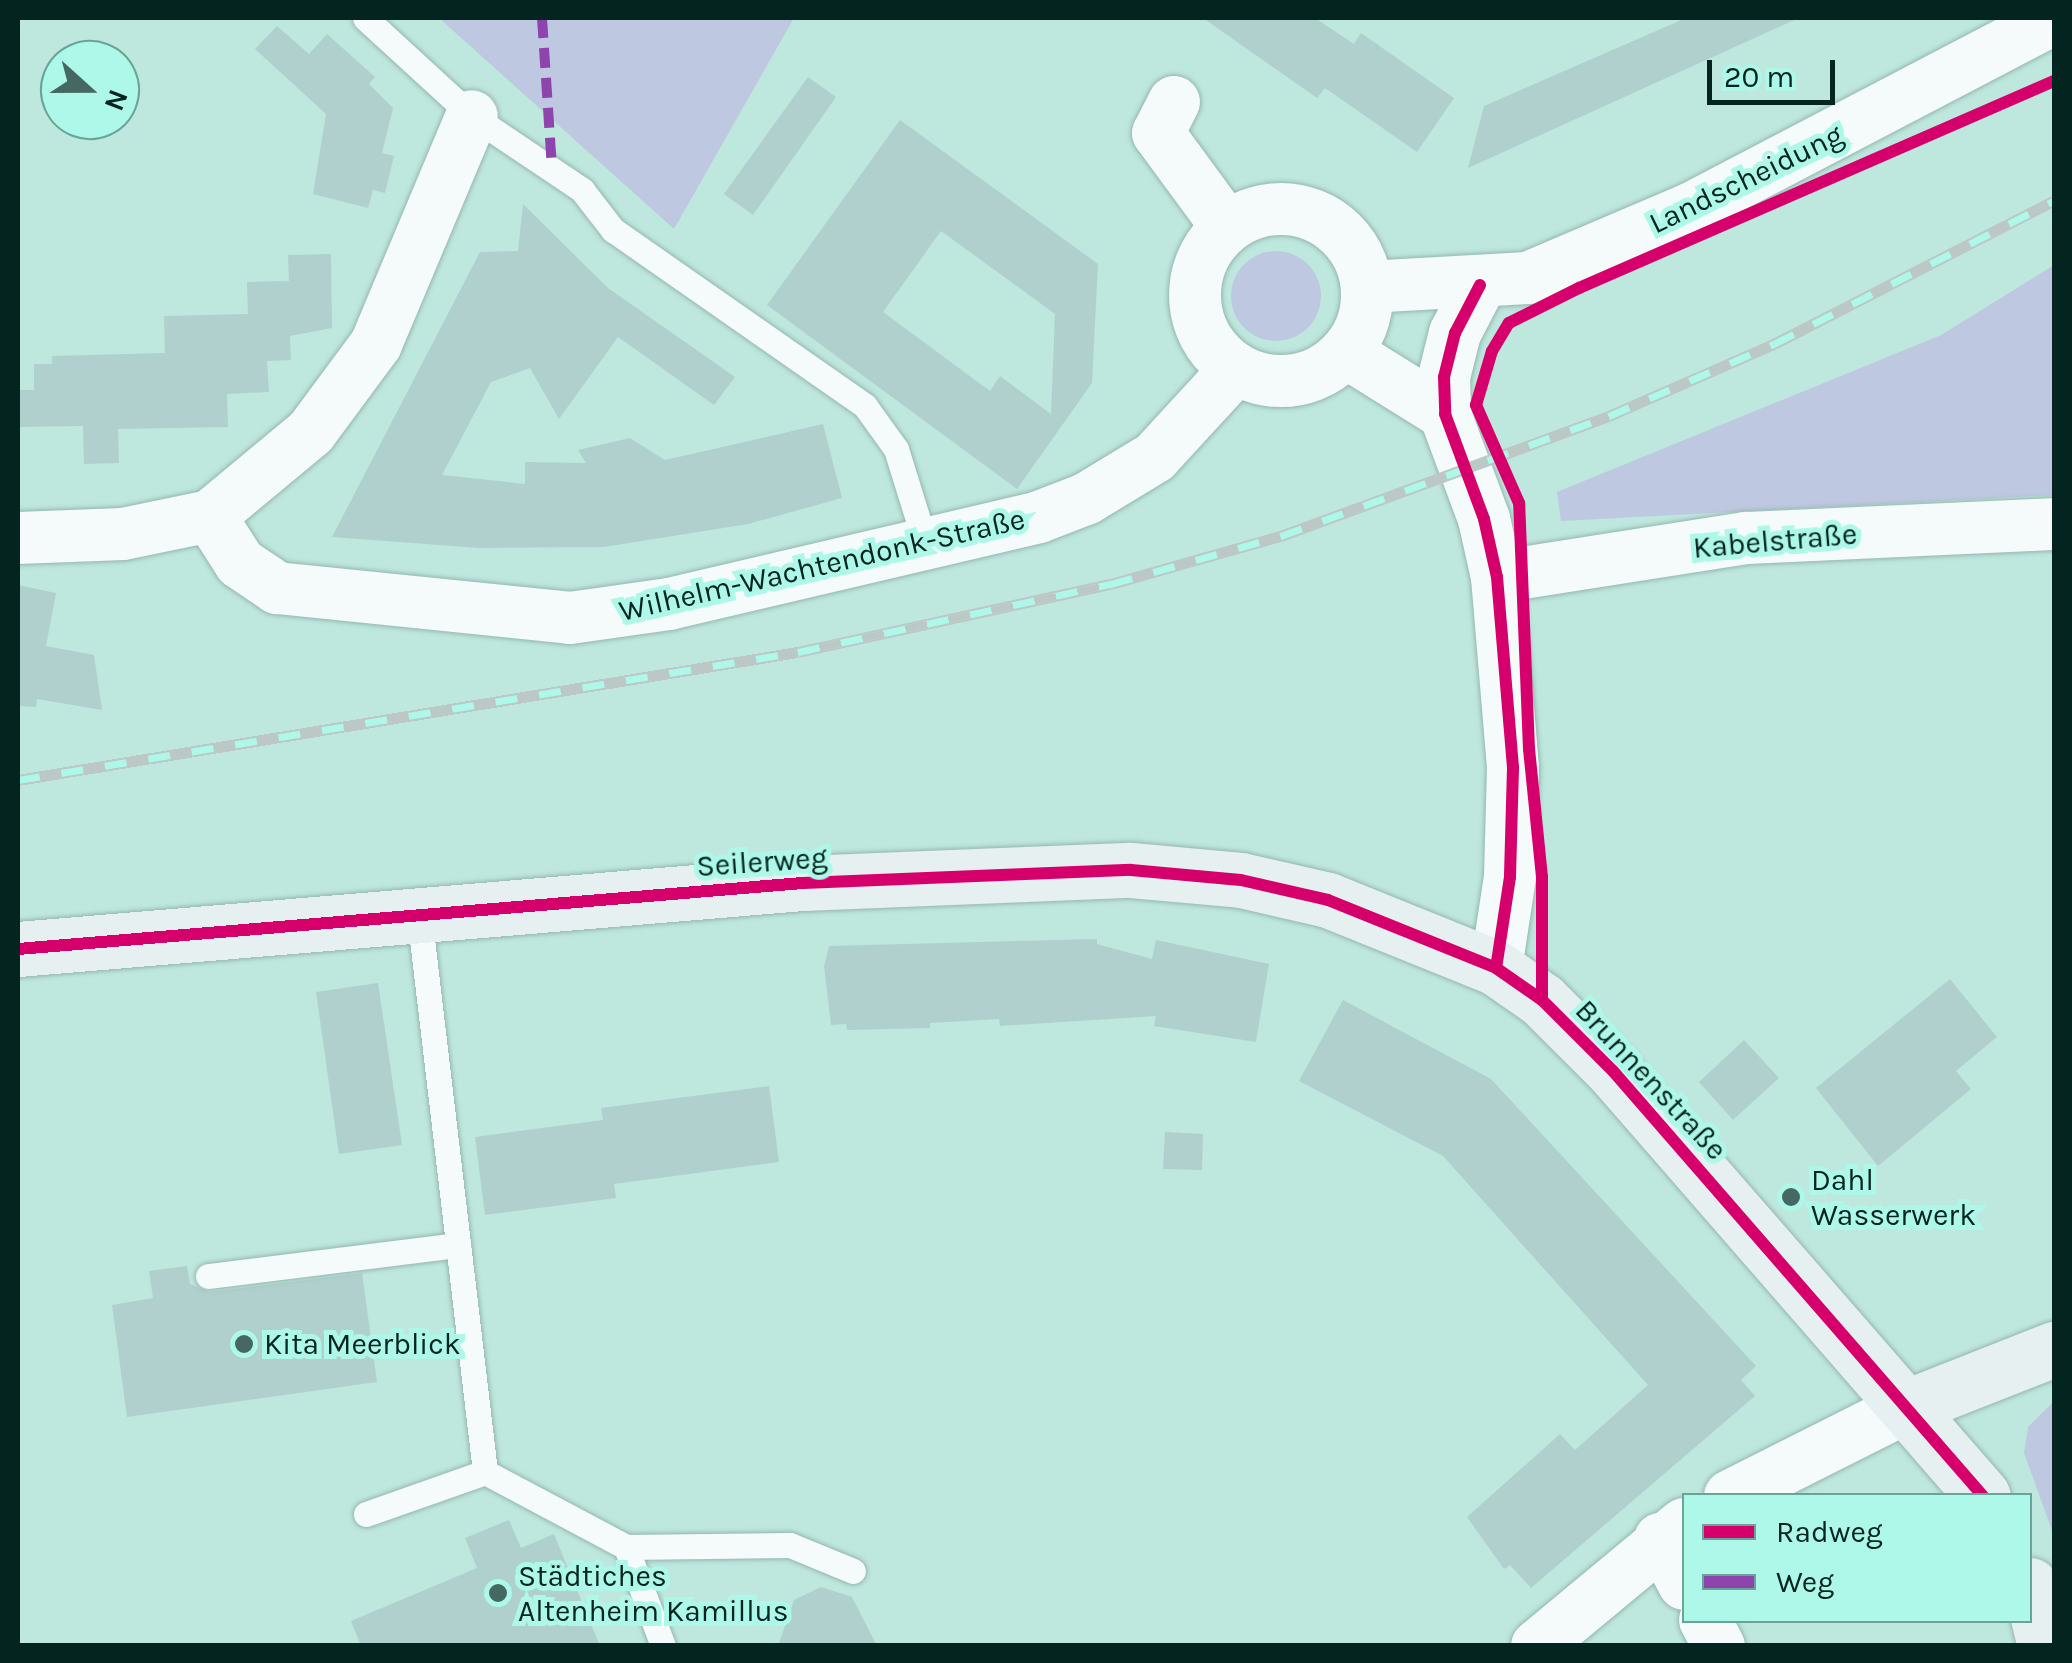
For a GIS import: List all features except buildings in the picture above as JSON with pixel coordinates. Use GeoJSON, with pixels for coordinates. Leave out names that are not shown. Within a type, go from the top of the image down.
{"type":"FeatureCollection","features":[{"type":"Feature","properties":{"kind":"street","name":"Landscheidung"},"geometry":{"type":"LineString","coordinates":[[1366,287],[1480,285],[1528,278],[1692,208],[2054,20]]}},
{"type":"Feature","properties":{"kind":"street"},"geometry":{"type":"LineString","coordinates":[[1174,102],[1158,133],[1226,227]]}},
{"type":"Feature","properties":{"kind":"street"},"geometry":{"type":"LineString","coordinates":[[18,538],[123,534],[210,516],[311,432],[376,344],[472,116]]}},
{"type":"Feature","properties":{"kind":"street"},"geometry":{"type":"LineString","coordinates":[[1287,208],[1316,216],[1354,249],[1366,287],[1366,312],[1347,354],[1306,377],[1264,380],[1236,369],[1209,344],[1197,316],[1196,274],[1226,227],[1254,212],[1287,208]]}},
{"type":"Feature","properties":{"kind":"street"},"geometry":{"type":"LineString","coordinates":[[1480,285],[1455,333],[1444,377],[1445,414],[1484,520],[1497,578],[1513,768],[1510,877],[1496,968]]}},
{"type":"Feature","properties":{"kind":"street"},"geometry":{"type":"LineString","coordinates":[[1347,354],[1445,414]]}},
{"type":"Feature","properties":{"kind":"street","name":"Wilhelm-Wachtendonk-Straße"},"geometry":{"type":"LineString","coordinates":[[210,516],[240,564],[277,588],[570,618],[668,604],[1038,517],[1086,498],[1155,457],[1236,369]]}},
{"type":"Feature","properties":{"kind":"street","name":"Kabelstraße"},"geometry":{"type":"LineString","coordinates":[[1497,578],[1746,538],[2054,524]]}},
{"type":"Feature","properties":{"kind":"street","name":"Seilerweg"},"geometry":{"type":"LineString","coordinates":[[18,949],[803,883],[1131,870],[1241,880],[1328,900],[1496,968]]}},
{"type":"Feature","properties":{"kind":"street","name":"Brunnenstraße"},"geometry":{"type":"LineString","coordinates":[[1496,968],[1542,1000],[1613,1071],[1909,1406],[1981,1493]]}},
{"type":"Feature","properties":{"kind":"street"},"geometry":{"type":"LineString","coordinates":[[1736,1493],[1909,1406],[2054,1349]]}},
{"type":"Feature","properties":{"kind":"street"},"geometry":{"type":"LineString","coordinates":[[1537,1646],[1676,1549]]}},
{"type":"Feature","properties":{"kind":"street"},"geometry":{"type":"LineString","coordinates":[[2032,1593],[2045,1646]]}},
{"type":"Feature","properties":{"kind":"street"},"geometry":{"type":"LineString","coordinates":[[1706,1623],[1718,1646]]}},
{"type":"Feature","properties":{"kind":"lane"},"geometry":{"type":"LineString","coordinates":[[365,18],[472,116],[582,190],[613,230],[866,406],[896,448],[925,542]]}},
{"type":"Feature","properties":{"kind":"lane"},"geometry":{"type":"LineString","coordinates":[[419,914],[485,1472]]}},
{"type":"Feature","properties":{"kind":"lane"},"geometry":{"type":"LineString","coordinates":[[208,1276],[458,1245]]}},
{"type":"Feature","properties":{"kind":"lane"},"geometry":{"type":"LineString","coordinates":[[366,1514],[485,1472],[626,1547],[790,1545],[853,1571]]}},
{"type":"Feature","properties":{"kind":"lane"},"geometry":{"type":"LineString","coordinates":[[626,1547],[663,1646]]}},
{"type":"Feature","properties":{"kind":"shaded area"},"geometry":{"type":"Polygon","coordinates":[[[439,18],[794,18],[674,229],[439,18]]]}},
{"type":"Feature","properties":{"kind":"shaded area"},"geometry":{"type":"Polygon","coordinates":[[[1276,251],[1293,254],[1308,264],[1318,279],[1318,313],[1308,328],[1293,338],[1276,341],[1259,338],[1244,328],[1234,313],[1231,296],[1234,279],[1244,264],[1259,254],[1276,251]]]}},
{"type":"Feature","properties":{"kind":"shaded area"},"geometry":{"type":"Polygon","coordinates":[[[2054,265],[2054,495],[1561,521],[1557,492],[1941,335],[2054,265]]]}},
{"type":"Feature","properties":{"kind":"shaded area"},"geometry":{"type":"Polygon","coordinates":[[[2054,1401],[2054,1536],[2024,1453],[2028,1427],[2054,1401]]]}},
{"type":"Feature","properties":{"kind":"railway"},"geometry":{"type":"LineString","coordinates":[[18,780],[798,652],[1111,584],[1281,536],[1609,416],[1774,344],[2054,201]]}},
{"type":"Feature","properties":{"kind":"marked path"},"geometry":{"type":"LineString","coordinates":[[542,18],[552,167]]}},
{"type":"Feature","properties":{"kind":"cycle path"},"geometry":{"type":"LineString","coordinates":[[1542,1000],[1542,877],[1529,749],[1519,503],[1476,405],[1492,351],[1509,323],[1579,288],[2054,81]]}},
{"type":"Feature","properties":{"kind":"cycle path"},"geometry":{"type":"LineString","coordinates":[[1480,285],[1455,333],[1444,377],[1445,414],[1484,519],[1497,577],[1513,768],[1510,877],[1496,968]]}},
{"type":"Feature","properties":{"kind":"cycle path"},"geometry":{"type":"LineString","coordinates":[[18,949],[803,883],[1131,870],[1241,880],[1328,900],[1496,968],[1542,1000],[1613,1071],[1980,1493]]}},
{"type":"Feature","properties":{"kind":"place","name":"Dahl Wasserwerk"},"geometry":{"type":"Point","coordinates":[1791,1197]}},
{"type":"Feature","properties":{"kind":"place","name":"Kita Meerblick"},"geometry":{"type":"Point","coordinates":[244,1344]}},
{"type":"Feature","properties":{"kind":"place","name":"Städtiches Altenheim Kamillus"},"geometry":{"type":"Point","coordinates":[498,1593]}}]}
